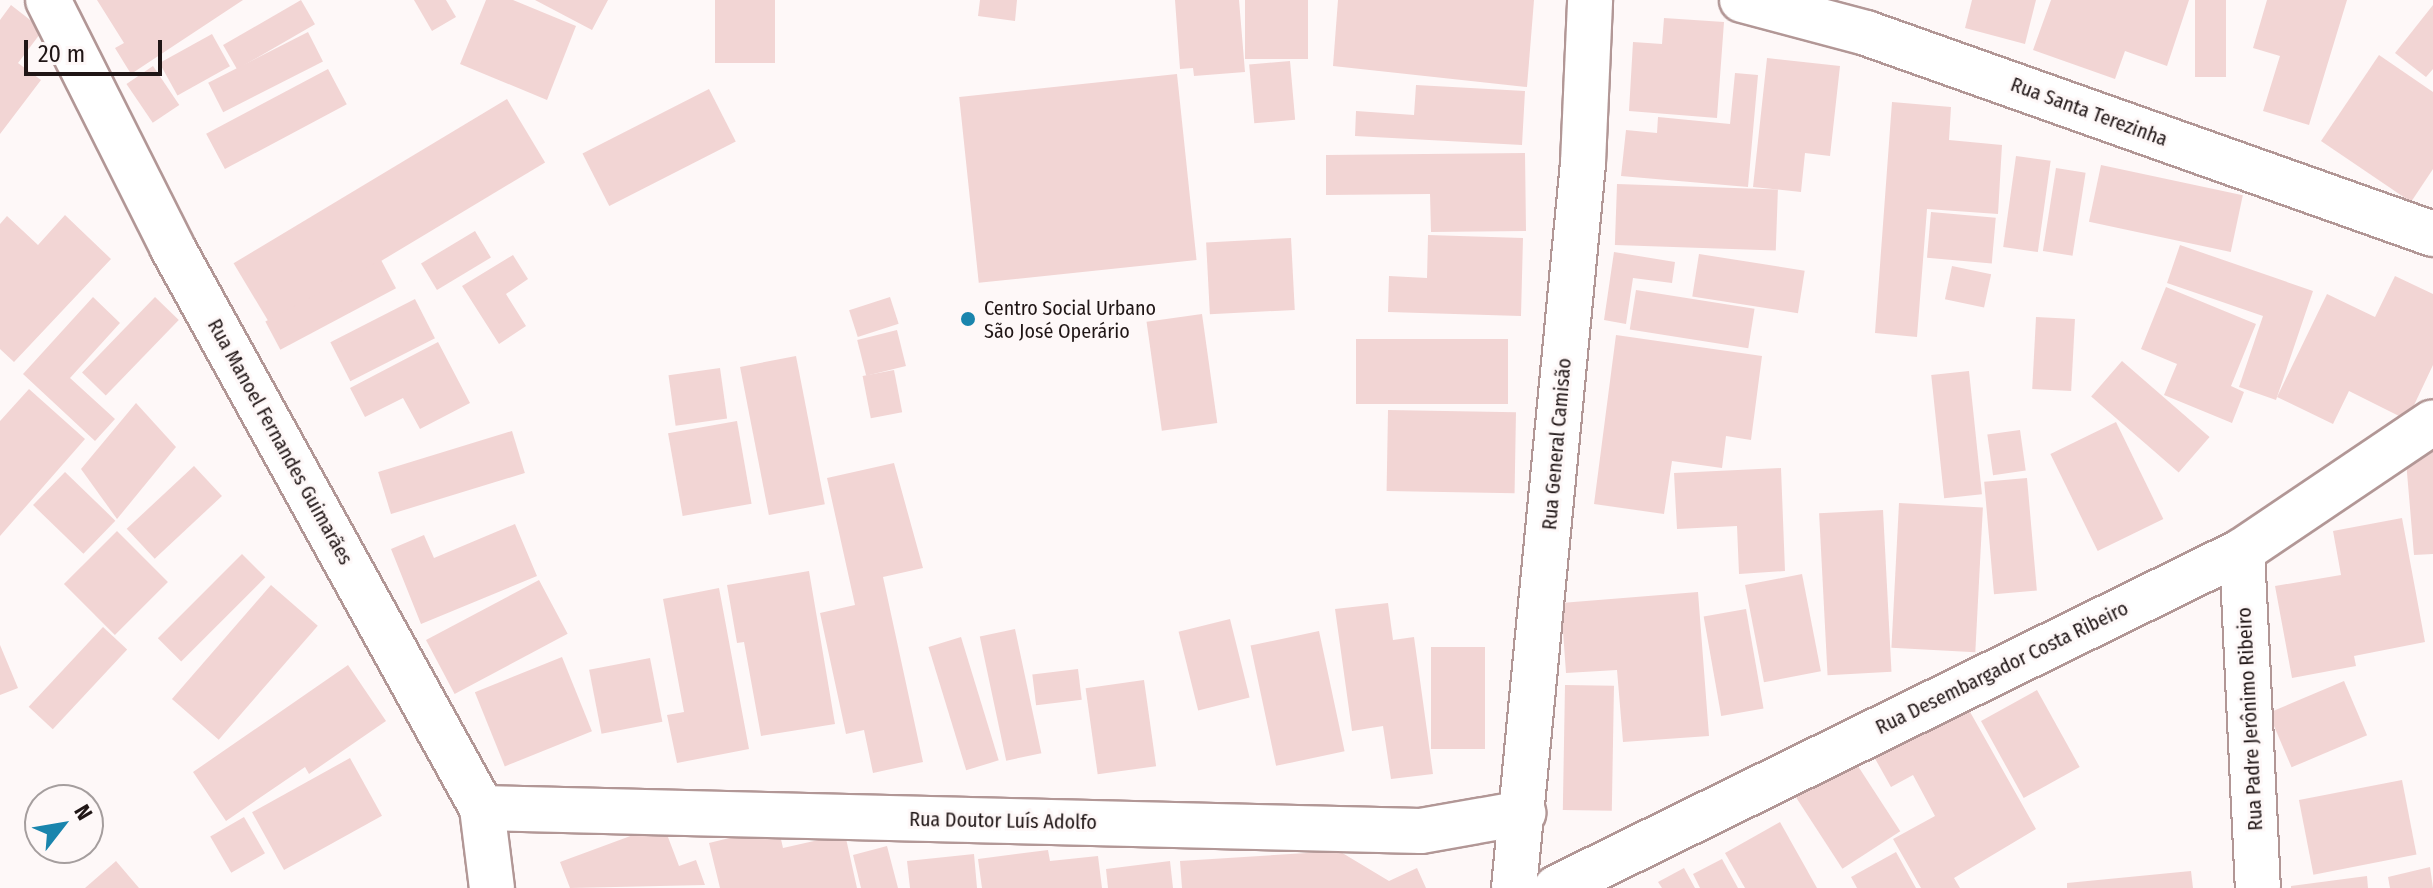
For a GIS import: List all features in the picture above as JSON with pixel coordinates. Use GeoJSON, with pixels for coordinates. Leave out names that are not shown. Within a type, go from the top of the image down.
{"type":"FeatureCollection","features":[{"type":"Feature","properties":{"kind":"street","name":"Rua Manoel Fernandes Guimarães"},"geometry":{"type":"LineString","coordinates":[[48,0],[172,247],[482,808],[492,888]]}},
{"type":"Feature","properties":{"kind":"street","name":"Rua General Camisão"},"geometry":{"type":"LineString","coordinates":[[1514,888],[1583,163],[1590,0]]}},
{"type":"Feature","properties":{"kind":"street","name":"Rua Santa Terezinha"},"geometry":{"type":"LineString","coordinates":[[1742,0],[1866,33],[2433,234]]}},
{"type":"Feature","properties":{"kind":"street","name":"Rua Desembargador Costa Ribeiro"},"geometry":{"type":"LineString","coordinates":[[1556,888],[2242,551],[2433,422]]}},
{"type":"Feature","properties":{"kind":"street","name":"Rua Padre Jerônimo Ribeiro"},"geometry":{"type":"LineString","coordinates":[[2242,551],[2258,888]]}},
{"type":"Feature","properties":{"kind":"street","name":"Rua Doutor Luís Adolfo"},"geometry":{"type":"LineString","coordinates":[[482,808],[1421,831],[1523,813]]}},
{"type":"Feature","properties":{"kind":"building"},"geometry":{"type":"Polygon","coordinates":[[[97,0],[243,0],[131,74],[115,48],[124,43],[97,0]]]}},
{"type":"Feature","properties":{"kind":"building"},"geometry":{"type":"Polygon","coordinates":[[[301,0],[315,24],[237,69],[223,45],[301,0]]]}},
{"type":"Feature","properties":{"kind":"building"},"geometry":{"type":"Polygon","coordinates":[[[414,0],[446,0],[456,17],[432,31],[414,0]]]}},
{"type":"Feature","properties":{"kind":"building"},"geometry":{"type":"Polygon","coordinates":[[[486,0],[513,0],[576,26],[547,100],[460,64],[486,0]]]}},
{"type":"Feature","properties":{"kind":"building"},"geometry":{"type":"Polygon","coordinates":[[[535,0],[608,0],[592,30],[535,0]]]}},
{"type":"Feature","properties":{"kind":"building"},"geometry":{"type":"Polygon","coordinates":[[[715,0],[775,0],[775,63],[715,63],[715,0]]]}},
{"type":"Feature","properties":{"kind":"building"},"geometry":{"type":"Polygon","coordinates":[[[980,0],[1017,0],[1015,21],[978,16],[980,0]]]}},
{"type":"Feature","properties":{"kind":"building"},"geometry":{"type":"Polygon","coordinates":[[[1175,0],[1239,0],[1245,72],[1194,76],[1193,68],[1180,69],[1175,0]]]}},
{"type":"Feature","properties":{"kind":"building"},"geometry":{"type":"Polygon","coordinates":[[[1245,0],[1308,0],[1308,59],[1245,59],[1245,0]]]}},
{"type":"Feature","properties":{"kind":"building"},"geometry":{"type":"Polygon","coordinates":[[[1338,0],[1534,0],[1527,87],[1333,66],[1338,0]]]}},
{"type":"Feature","properties":{"kind":"building"},"geometry":{"type":"Polygon","coordinates":[[[1972,0],[2036,0],[2025,44],[1965,28],[1972,0]]]}},
{"type":"Feature","properties":{"kind":"building"},"geometry":{"type":"Polygon","coordinates":[[[2051,0],[2189,0],[2167,66],[2125,51],[2115,79],[2033,50],[2051,0]]]}},
{"type":"Feature","properties":{"kind":"building"},"geometry":{"type":"Polygon","coordinates":[[[2195,0],[2226,0],[2226,77],[2195,77],[2195,0]]]}},
{"type":"Feature","properties":{"kind":"building"},"geometry":{"type":"Polygon","coordinates":[[[2267,0],[2347,0],[2309,125],[2263,111],[2280,56],[2253,48],[2267,0]]]}},
{"type":"Feature","properties":{"kind":"building"},"geometry":{"type":"Polygon","coordinates":[[[11,5],[43,30],[18,63],[41,80],[0,134],[0,20],[11,5]]]}},
{"type":"Feature","properties":{"kind":"building"},"geometry":{"type":"Polygon","coordinates":[[[2433,5],[2433,69],[2426,77],[2395,53],[2433,5]]]}},
{"type":"Feature","properties":{"kind":"building"},"geometry":{"type":"Polygon","coordinates":[[[1664,18],[1724,22],[1717,118],[1629,111],[1633,42],[1662,44],[1664,18]]]}},
{"type":"Feature","properties":{"kind":"building"},"geometry":{"type":"Polygon","coordinates":[[[308,32],[323,61],[223,112],[208,83],[308,32]]]}},
{"type":"Feature","properties":{"kind":"building"},"geometry":{"type":"Polygon","coordinates":[[[212,34],[230,66],[177,95],[160,63],[212,34]]]}},
{"type":"Feature","properties":{"kind":"building"},"geometry":{"type":"Polygon","coordinates":[[[2379,55],[2433,92],[2433,169],[2411,202],[2321,141],[2379,55]]]}},
{"type":"Feature","properties":{"kind":"building"},"geometry":{"type":"Polygon","coordinates":[[[1767,58],[1840,66],[1830,156],[1805,153],[1801,192],[1753,187],[1767,58]]]}},
{"type":"Feature","properties":{"kind":"building"},"geometry":{"type":"Polygon","coordinates":[[[1290,61],[1295,120],[1254,123],[1249,65],[1290,61]]]}},
{"type":"Feature","properties":{"kind":"building"},"geometry":{"type":"Polygon","coordinates":[[[153,66],[179,105],[153,123],[126,84],[153,66]]]}},
{"type":"Feature","properties":{"kind":"building"},"geometry":{"type":"Polygon","coordinates":[[[328,69],[347,104],[225,169],[206,134],[328,69]]]}},
{"type":"Feature","properties":{"kind":"building"},"geometry":{"type":"Polygon","coordinates":[[[1735,73],[1758,75],[1748,187],[1621,176],[1626,130],[1657,133],[1658,117],[1730,124],[1735,73]]]}},
{"type":"Feature","properties":{"kind":"building"},"geometry":{"type":"Polygon","coordinates":[[[1177,74],[1197,260],[979,283],[959,97],[1177,74]]]}},
{"type":"Feature","properties":{"kind":"building"},"geometry":{"type":"Polygon","coordinates":[[[1416,85],[1525,91],[1522,145],[1355,136],[1356,111],[1414,115],[1416,85]]]}},
{"type":"Feature","properties":{"kind":"building"},"geometry":{"type":"Polygon","coordinates":[[[709,89],[736,142],[609,206],[582,153],[709,89]]]}},
{"type":"Feature","properties":{"kind":"building"},"geometry":{"type":"Polygon","coordinates":[[[507,99],[545,162],[272,327],[234,263],[507,99]]]}},
{"type":"Feature","properties":{"kind":"building"},"geometry":{"type":"Polygon","coordinates":[[[1892,102],[1951,107],[1949,140],[2002,145],[1998,214],[1927,209],[1917,337],[1875,333],[1892,102]]]}},
{"type":"Feature","properties":{"kind":"building"},"geometry":{"type":"Polygon","coordinates":[[[1525,153],[1526,231],[1431,232],[1430,194],[1326,195],[1326,155],[1525,153]]]}},
{"type":"Feature","properties":{"kind":"building"},"geometry":{"type":"Polygon","coordinates":[[[2016,156],[2051,161],[2038,252],[2003,247],[2016,156]]]}},
{"type":"Feature","properties":{"kind":"building"},"geometry":{"type":"Polygon","coordinates":[[[2101,165],[2243,195],[2231,252],[2089,222],[2101,165]]]}},
{"type":"Feature","properties":{"kind":"building"},"geometry":{"type":"Polygon","coordinates":[[[2056,168],[2086,173],[2072,256],[2043,251],[2056,168]]]}},
{"type":"Feature","properties":{"kind":"building"},"geometry":{"type":"Polygon","coordinates":[[[1617,184],[1778,190],[1776,251],[1615,245],[1617,184]]]}},
{"type":"Feature","properties":{"kind":"building"},"geometry":{"type":"Polygon","coordinates":[[[1931,212],[1996,218],[1992,263],[1927,258],[1931,212]]]}},
{"type":"Feature","properties":{"kind":"building"},"geometry":{"type":"Polygon","coordinates":[[[65,215],[111,259],[14,362],[0,349],[0,224],[7,216],[38,245],[65,215]]]}},
{"type":"Feature","properties":{"kind":"building"},"geometry":{"type":"Polygon","coordinates":[[[475,231],[491,258],[437,290],[421,263],[475,231]]]}},
{"type":"Feature","properties":{"kind":"building"},"geometry":{"type":"Polygon","coordinates":[[[1428,235],[1523,238],[1521,316],[1388,312],[1389,276],[1427,278],[1428,235]]]}},
{"type":"Feature","properties":{"kind":"building"},"geometry":{"type":"Polygon","coordinates":[[[1291,238],[1295,310],[1210,314],[1206,242],[1291,238]]]}},
{"type":"Feature","properties":{"kind":"building"},"geometry":{"type":"Polygon","coordinates":[[[2180,245],[2313,291],[2276,400],[2239,387],[2263,316],[2167,283],[2180,245]]]}},
{"type":"Feature","properties":{"kind":"building"},"geometry":{"type":"Polygon","coordinates":[[[1614,252],[1675,262],[1672,283],[1633,278],[1626,324],[1604,320],[1614,252]]]}},
{"type":"Feature","properties":{"kind":"building"},"geometry":{"type":"Polygon","coordinates":[[[1699,254],[1805,271],[1798,313],[1692,296],[1699,254]]]}},
{"type":"Feature","properties":{"kind":"building"},"geometry":{"type":"Polygon","coordinates":[[[513,255],[528,279],[506,294],[526,326],[499,344],[462,286],[513,255]]]}},
{"type":"Feature","properties":{"kind":"building"},"geometry":{"type":"Polygon","coordinates":[[[381,260],[396,288],[280,350],[265,322],[381,260]]]}},
{"type":"Feature","properties":{"kind":"building"},"geometry":{"type":"Polygon","coordinates":[[[1952,266],[1991,274],[1984,308],[1945,299],[1952,266]]]}},
{"type":"Feature","properties":{"kind":"building"},"geometry":{"type":"Polygon","coordinates":[[[2395,276],[2433,294],[2433,365],[2407,420],[2349,391],[2333,424],[2277,397],[2327,294],[2375,317],[2395,276]]]}},
{"type":"Feature","properties":{"kind":"building"},"geometry":{"type":"Polygon","coordinates":[[[2166,287],[2256,324],[2231,386],[2244,392],[2232,423],[2164,395],[2177,364],[2141,349],[2166,287]]]}},
{"type":"Feature","properties":{"kind":"building"},"geometry":{"type":"Polygon","coordinates":[[[1636,290],[1755,309],[1748,348],[1630,330],[1636,290]]]}},
{"type":"Feature","properties":{"kind":"building"},"geometry":{"type":"Polygon","coordinates":[[[93,297],[120,323],[70,378],[115,419],[95,441],[23,374],[93,297]]]}},
{"type":"Feature","properties":{"kind":"building"},"geometry":{"type":"Polygon","coordinates":[[[155,297],[179,320],[106,395],[82,373],[155,297]]]}},
{"type":"Feature","properties":{"kind":"building"},"geometry":{"type":"Polygon","coordinates":[[[890,297],[899,324],[858,337],[849,310],[890,297]]]}},
{"type":"Feature","properties":{"kind":"building"},"geometry":{"type":"Polygon","coordinates":[[[415,299],[435,338],[350,381],[330,342],[415,299]]]}},
{"type":"Feature","properties":{"kind":"building"},"geometry":{"type":"Polygon","coordinates":[[[1202,314],[1217,423],[1162,431],[1147,322],[1202,314]]]}},
{"type":"Feature","properties":{"kind":"building"},"geometry":{"type":"Polygon","coordinates":[[[2036,317],[2075,319],[2071,391],[2032,389],[2036,317]]]}},
{"type":"Feature","properties":{"kind":"building"},"geometry":{"type":"Polygon","coordinates":[[[897,330],[906,366],[866,376],[857,340],[897,330]]]}},
{"type":"Feature","properties":{"kind":"building"},"geometry":{"type":"Polygon","coordinates":[[[1616,335],[1762,356],[1751,440],[1726,436],[1722,468],[1672,461],[1664,514],[1594,504],[1616,335]]]}},
{"type":"Feature","properties":{"kind":"building"},"geometry":{"type":"Polygon","coordinates":[[[1356,339],[1508,339],[1508,404],[1356,404],[1356,339]]]}},
{"type":"Feature","properties":{"kind":"building"},"geometry":{"type":"Polygon","coordinates":[[[438,342],[470,403],[420,429],[403,398],[365,417],[350,388],[438,342]]]}},
{"type":"Feature","properties":{"kind":"building"},"geometry":{"type":"Polygon","coordinates":[[[796,356],[825,504],[769,515],[740,367],[796,356]]]}},
{"type":"Feature","properties":{"kind":"building"},"geometry":{"type":"Polygon","coordinates":[[[2122,361],[2210,437],[2179,473],[2091,396],[2122,361]]]}},
{"type":"Feature","properties":{"kind":"building"},"geometry":{"type":"Polygon","coordinates":[[[720,368],[727,419],[676,426],[669,375],[720,368]]]}},
{"type":"Feature","properties":{"kind":"building"},"geometry":{"type":"Polygon","coordinates":[[[894,370],[902,412],[871,418],[863,376],[894,370]]]}},
{"type":"Feature","properties":{"kind":"building"},"geometry":{"type":"Polygon","coordinates":[[[1969,371],[1982,494],[1944,498],[1931,375],[1969,371]]]}},
{"type":"Feature","properties":{"kind":"building"},"geometry":{"type":"Polygon","coordinates":[[[29,389],[85,439],[0,536],[0,421],[29,389]]]}},
{"type":"Feature","properties":{"kind":"building"},"geometry":{"type":"Polygon","coordinates":[[[136,403],[176,447],[117,519],[81,469],[136,403]]]}},
{"type":"Feature","properties":{"kind":"building"},"geometry":{"type":"Polygon","coordinates":[[[1388,410],[1516,412],[1515,493],[1387,491],[1388,410]]]}},
{"type":"Feature","properties":{"kind":"building"},"geometry":{"type":"Polygon","coordinates":[[[737,421],[752,504],[683,516],[668,433],[737,421]]]}},
{"type":"Feature","properties":{"kind":"building"},"geometry":{"type":"Polygon","coordinates":[[[2116,422],[2163,519],[2098,551],[2050,454],[2116,422]]]}},
{"type":"Feature","properties":{"kind":"building"},"geometry":{"type":"Polygon","coordinates":[[[2020,430],[2026,471],[1993,475],[1987,435],[2020,430]]]}},
{"type":"Feature","properties":{"kind":"building"},"geometry":{"type":"Polygon","coordinates":[[[512,431],[525,473],[391,514],[378,472],[512,431]]]}},
{"type":"Feature","properties":{"kind":"building"},"geometry":{"type":"Polygon","coordinates":[[[2433,447],[2433,554],[2414,555],[2405,449],[2433,447]]]}},
{"type":"Feature","properties":{"kind":"building"},"geometry":{"type":"Polygon","coordinates":[[[894,463],[923,568],[883,577],[923,762],[873,773],[864,730],[846,734],[820,613],[855,605],[827,478],[894,463]]]}},
{"type":"Feature","properties":{"kind":"building"},"geometry":{"type":"Polygon","coordinates":[[[194,466],[222,496],[155,559],[127,529],[194,466]]]}},
{"type":"Feature","properties":{"kind":"building"},"geometry":{"type":"Polygon","coordinates":[[[1781,468],[1785,571],[1739,574],[1737,526],[1677,529],[1674,473],[1781,468]]]}},
{"type":"Feature","properties":{"kind":"building"},"geometry":{"type":"Polygon","coordinates":[[[65,472],[115,521],[83,554],[33,505],[65,472]]]}},
{"type":"Feature","properties":{"kind":"building"},"geometry":{"type":"Polygon","coordinates":[[[2027,478],[2037,591],[1994,594],[1984,482],[2027,478]]]}},
{"type":"Feature","properties":{"kind":"building"},"geometry":{"type":"Polygon","coordinates":[[[1899,503],[1983,507],[1975,652],[1891,648],[1899,503]]]}},
{"type":"Feature","properties":{"kind":"building"},"geometry":{"type":"Polygon","coordinates":[[[1883,510],[1891,672],[1828,675],[1819,513],[1883,510]]]}},
{"type":"Feature","properties":{"kind":"building"},"geometry":{"type":"Polygon","coordinates":[[[2402,518],[2425,642],[2354,656],[2356,666],[2292,678],[2275,586],[2341,575],[2333,531],[2402,518]]]}},
{"type":"Feature","properties":{"kind":"building"},"geometry":{"type":"Polygon","coordinates":[[[515,524],[537,576],[421,624],[391,549],[424,535],[434,558],[515,524]]]}},
{"type":"Feature","properties":{"kind":"building"},"geometry":{"type":"Polygon","coordinates":[[[117,531],[168,582],[115,635],[64,584],[117,531]]]}},
{"type":"Feature","properties":{"kind":"building"},"geometry":{"type":"Polygon","coordinates":[[[242,554],[265,577],[181,661],[158,638],[242,554]]]}},
{"type":"Feature","properties":{"kind":"building"},"geometry":{"type":"Polygon","coordinates":[[[809,571],[835,724],[761,736],[744,642],[737,643],[727,585],[809,571]]]}},
{"type":"Feature","properties":{"kind":"building"},"geometry":{"type":"Polygon","coordinates":[[[1802,574],[1821,671],[1764,682],[1745,585],[1802,574]]]}},
{"type":"Feature","properties":{"kind":"building"},"geometry":{"type":"Polygon","coordinates":[[[539,580],[568,634],[455,694],[426,640],[539,580]]]}},
{"type":"Feature","properties":{"kind":"building"},"geometry":{"type":"Polygon","coordinates":[[[271,585],[318,626],[219,740],[172,699],[271,585]]]}},
{"type":"Feature","properties":{"kind":"building"},"geometry":{"type":"Polygon","coordinates":[[[719,588],[749,749],[677,763],[667,715],[684,712],[663,599],[719,588]]]}},
{"type":"Feature","properties":{"kind":"building"},"geometry":{"type":"Polygon","coordinates":[[[1698,592],[1709,736],[1623,742],[1617,670],[1566,673],[1561,603],[1698,592]]]}},
{"type":"Feature","properties":{"kind":"building"},"geometry":{"type":"Polygon","coordinates":[[[1388,603],[1393,640],[1414,637],[1433,774],[1391,779],[1383,726],[1352,731],[1335,609],[1388,603]]]}},
{"type":"Feature","properties":{"kind":"building"},"geometry":{"type":"Polygon","coordinates":[[[1746,609],[1764,708],[1721,716],[1704,616],[1746,609]]]}},
{"type":"Feature","properties":{"kind":"building"},"geometry":{"type":"Polygon","coordinates":[[[1230,619],[1250,698],[1198,710],[1179,632],[1230,619]]]}},
{"type":"Feature","properties":{"kind":"building"},"geometry":{"type":"Polygon","coordinates":[[[103,627],[127,650],[53,729],[29,707],[103,627]]]}},
{"type":"Feature","properties":{"kind":"building"},"geometry":{"type":"Polygon","coordinates":[[[1015,629],[1041,753],[1006,761],[980,636],[1015,629]]]}},
{"type":"Feature","properties":{"kind":"building"},"geometry":{"type":"Polygon","coordinates":[[[1319,631],[1345,751],[1276,766],[1251,646],[1319,631]]]}},
{"type":"Feature","properties":{"kind":"building"},"geometry":{"type":"Polygon","coordinates":[[[961,637],[999,760],[966,770],[928,647],[961,637]]]}},
{"type":"Feature","properties":{"kind":"building"},"geometry":{"type":"Polygon","coordinates":[[[0,645],[18,688],[0,695],[0,645]]]}},
{"type":"Feature","properties":{"kind":"building"},"geometry":{"type":"Polygon","coordinates":[[[1431,647],[1485,647],[1485,749],[1431,749],[1431,647]]]}},
{"type":"Feature","properties":{"kind":"building"},"geometry":{"type":"Polygon","coordinates":[[[562,657],[592,731],[505,766],[475,692],[562,657]]]}},
{"type":"Feature","properties":{"kind":"building"},"geometry":{"type":"Polygon","coordinates":[[[650,658],[662,722],[602,734],[589,670],[650,658]]]}},
{"type":"Feature","properties":{"kind":"building"},"geometry":{"type":"Polygon","coordinates":[[[348,665],[386,721],[309,774],[305,767],[226,821],[193,772],[348,665]]]}},
{"type":"Feature","properties":{"kind":"building"},"geometry":{"type":"Polygon","coordinates":[[[1078,669],[1082,700],[1036,705],[1032,675],[1078,669]]]}},
{"type":"Feature","properties":{"kind":"building"},"geometry":{"type":"Polygon","coordinates":[[[1144,680],[1156,766],[1098,774],[1086,688],[1144,680]]]}},
{"type":"Feature","properties":{"kind":"building"},"geometry":{"type":"Polygon","coordinates":[[[2344,681],[2367,735],[2292,767],[2269,713],[2344,681]]]}},
{"type":"Feature","properties":{"kind":"building"},"geometry":{"type":"Polygon","coordinates":[[[1565,685],[1614,686],[1612,811],[1563,810],[1565,685]]]}},
{"type":"Feature","properties":{"kind":"building"},"geometry":{"type":"Polygon","coordinates":[[[2037,690],[2080,767],[2024,798],[1981,721],[2037,690]]]}},
{"type":"Feature","properties":{"kind":"building"},"geometry":{"type":"Polygon","coordinates":[[[1965,703],[2036,829],[1954,878],[1960,888],[1921,888],[1893,839],[1935,816],[1913,775],[1891,787],[1873,755],[1965,703]]]}},
{"type":"Feature","properties":{"kind":"building"},"geometry":{"type":"Polygon","coordinates":[[[350,758],[382,816],[284,870],[252,812],[350,758]]]}},
{"type":"Feature","properties":{"kind":"building"},"geometry":{"type":"Polygon","coordinates":[[[1854,760],[1900,831],[1842,869],[1796,798],[1854,760]]]}},
{"type":"Feature","properties":{"kind":"building"},"geometry":{"type":"Polygon","coordinates":[[[2402,780],[2417,855],[2313,875],[2299,800],[2402,780]]]}},
{"type":"Feature","properties":{"kind":"building"},"geometry":{"type":"Polygon","coordinates":[[[244,817],[265,853],[231,873],[210,837],[244,817]]]}},
{"type":"Feature","properties":{"kind":"building"},"geometry":{"type":"Polygon","coordinates":[[[1780,822],[1817,888],[1745,888],[1725,853],[1780,822]]]}},
{"type":"Feature","properties":{"kind":"building"},"geometry":{"type":"Polygon","coordinates":[[[663,824],[679,866],[696,860],[705,885],[570,888],[560,862],[663,824]]]}},
{"type":"Feature","properties":{"kind":"building"},"geometry":{"type":"Polygon","coordinates":[[[778,826],[783,848],[845,834],[857,888],[720,888],[709,843],[778,826]]]}},
{"type":"Feature","properties":{"kind":"building"},"geometry":{"type":"Polygon","coordinates":[[[887,846],[898,888],[861,888],[853,855],[887,846]]]}},
{"type":"Feature","properties":{"kind":"building"},"geometry":{"type":"Polygon","coordinates":[[[1048,850],[1050,861],[1098,856],[1102,888],[982,888],[978,859],[1048,850]]]}},
{"type":"Feature","properties":{"kind":"building"},"geometry":{"type":"Polygon","coordinates":[[[1339,851],[1389,881],[1417,868],[1426,888],[1182,888],[1180,861],[1339,851]]]}},
{"type":"Feature","properties":{"kind":"building"},"geometry":{"type":"Polygon","coordinates":[[[1896,852],[1916,888],[1857,888],[1851,877],[1896,852]]]}},
{"type":"Feature","properties":{"kind":"building"},"geometry":{"type":"Polygon","coordinates":[[[974,854],[977,888],[910,888],[907,861],[974,854]]]}},
{"type":"Feature","properties":{"kind":"building"},"geometry":{"type":"Polygon","coordinates":[[[1722,859],[1738,888],[1700,888],[1693,874],[1722,859]]]}},
{"type":"Feature","properties":{"kind":"building"},"geometry":{"type":"Polygon","coordinates":[[[116,861],[139,888],[85,888],[116,861]]]}},
{"type":"Feature","properties":{"kind":"building"},"geometry":{"type":"Polygon","coordinates":[[[1170,861],[1173,888],[1108,888],[1106,869],[1170,861]]]}},
{"type":"Feature","properties":{"kind":"building"},"geometry":{"type":"Polygon","coordinates":[[[2430,867],[2433,888],[2390,888],[2388,877],[2430,867]]]}},
{"type":"Feature","properties":{"kind":"building"},"geometry":{"type":"Polygon","coordinates":[[[1684,868],[1695,888],[1662,888],[1658,882],[1684,868]]]}},
{"type":"Feature","properties":{"kind":"building"},"geometry":{"type":"Polygon","coordinates":[[[2191,871],[2193,888],[2067,888],[2067,883],[2191,871]]]}},
{"type":"Feature","properties":{"kind":"building"},"geometry":{"type":"Polygon","coordinates":[[[2367,876],[2368,888],[2291,888],[2291,886],[2367,876]]]}},
{"type":"Feature","properties":{"kind":"place","name":"Centro Social Urbano São José Operário"},"geometry":{"type":"Point","coordinates":[968,319]}}]}
